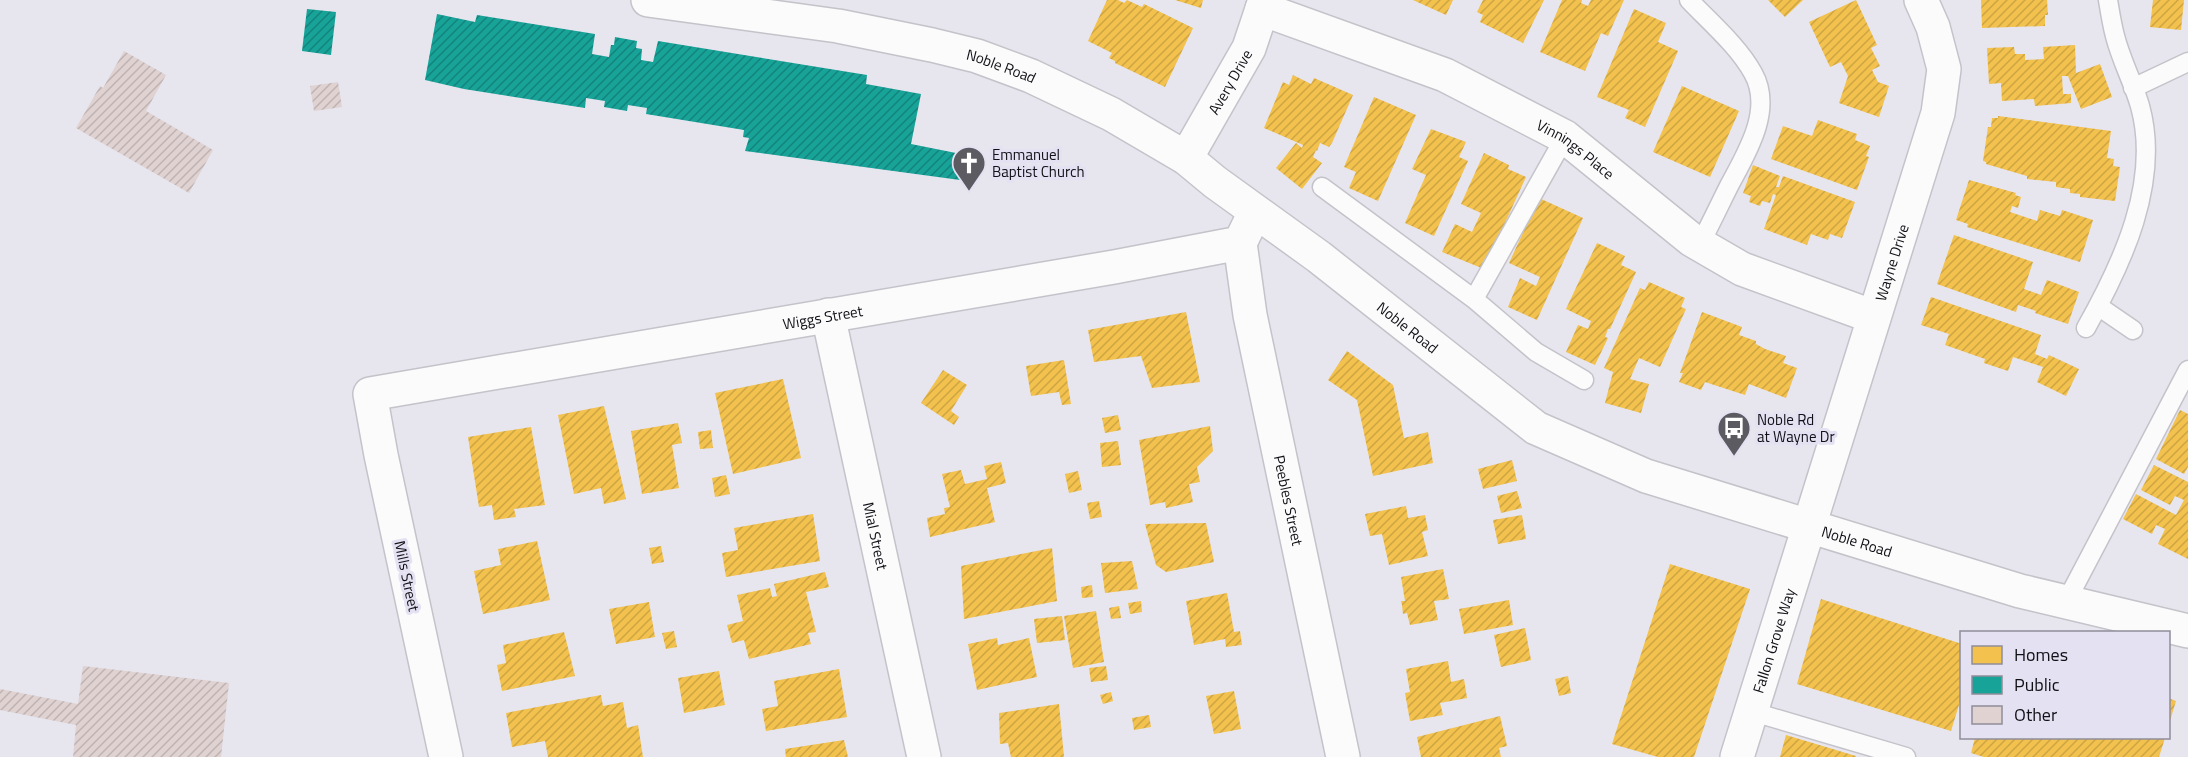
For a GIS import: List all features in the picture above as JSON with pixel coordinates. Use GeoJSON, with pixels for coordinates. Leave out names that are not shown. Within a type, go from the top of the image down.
{"type":"FeatureCollection","features":[{"type":"Feature","properties":{"kind":"street","name":"Noble Road"},"geometry":{"type":"LineString","coordinates":[[648,0],[838,26],[977,56],[1031,76],[1112,114],[1186,158],[1318,257],[1536,428],[1646,476],[2020,591],[2188,631]]}},
{"type":"Feature","properties":{"kind":"street","name":"Wayne Drive"},"geometry":{"type":"LineString","coordinates":[[1808,526],[1938,113],[1944,69],[1933,27],[1921,0]]}},
{"type":"Feature","properties":{"kind":"street","name":"Avery Drive"},"geometry":{"type":"LineString","coordinates":[[1186,158],[1249,48],[1263,5]]}},
{"type":"Feature","properties":{"kind":"street","name":"Vinnings Place"},"geometry":{"type":"LineString","coordinates":[[1263,5],[1445,75],[1565,137],[1700,244],[1742,269],[1874,317]]}},
{"type":"Feature","properties":{"kind":"street"},"geometry":{"type":"LineString","coordinates":[[1240,243],[1256,212]]}},
{"type":"Feature","properties":{"kind":"street","name":"Wiggs Street"},"geometry":{"type":"LineString","coordinates":[[370,394],[1114,267],[1240,243]]}},
{"type":"Feature","properties":{"kind":"street","name":"Peebles Street"},"geometry":{"type":"LineString","coordinates":[[1240,243],[1250,315],[1343,757]]}},
{"type":"Feature","properties":{"kind":"street","name":"Mial Street"},"geometry":{"type":"LineString","coordinates":[[828,315],[924,757]]}},
{"type":"Feature","properties":{"kind":"street","name":"Mills Street"},"geometry":{"type":"LineString","coordinates":[[370,394],[383,467],[446,757]]}},
{"type":"Feature","properties":{"kind":"street","name":"Fallon Grove Way"},"geometry":{"type":"LineString","coordinates":[[1737,757],[1808,526]]}},
{"type":"Feature","properties":{"kind":"lane"},"geometry":{"type":"LineString","coordinates":[[1689,0],[1740,54],[1755,75],[1759,91],[1760,113],[1753,139],[1700,244]]}},
{"type":"Feature","properties":{"kind":"lane"},"geometry":{"type":"LineString","coordinates":[[2086,328],[2110,285],[2140,204],[2147,149],[2140,106],[2115,37],[2108,0]]}},
{"type":"Feature","properties":{"kind":"lane"},"geometry":{"type":"LineString","coordinates":[[2133,88],[2188,62]]}},
{"type":"Feature","properties":{"kind":"lane"},"geometry":{"type":"LineString","coordinates":[[1474,299],[1565,137]]}},
{"type":"Feature","properties":{"kind":"lane"},"geometry":{"type":"LineString","coordinates":[[1322,187],[1474,299],[1536,352],[1584,380]]}},
{"type":"Feature","properties":{"kind":"lane"},"geometry":{"type":"LineString","coordinates":[[2098,306],[2133,330]]}},
{"type":"Feature","properties":{"kind":"lane"},"geometry":{"type":"LineString","coordinates":[[2066,602],[2188,370]]}},
{"type":"Feature","properties":{"kind":"lane"},"geometry":{"type":"LineString","coordinates":[[1750,711],[1906,757]]}},
{"type":"Feature","properties":{"kind":"building: Homes"},"geometry":{"type":"Polygon","coordinates":[[[1107,0],[1118,0],[1124,3],[1127,0],[1142,7],[1144,4],[1193,28],[1165,87],[1115,63],[1109,58],[1112,53],[1088,41],[1107,0]]]}},
{"type":"Feature","properties":{"kind":"building: Homes"},"geometry":{"type":"Polygon","coordinates":[[[1175,0],[1203,0],[1201,8],[1175,0]]]}},
{"type":"Feature","properties":{"kind":"building: Homes"},"geometry":{"type":"Polygon","coordinates":[[[1413,0],[1453,0],[1446,15],[1413,0]]]}},
{"type":"Feature","properties":{"kind":"building: Homes"},"geometry":{"type":"Polygon","coordinates":[[[1483,0],[1544,0],[1523,43],[1480,22],[1483,15],[1477,12],[1483,0]]]}},
{"type":"Feature","properties":{"kind":"building: Homes"},"geometry":{"type":"Polygon","coordinates":[[[1562,0],[1582,0],[1581,3],[1588,6],[1591,0],[1624,0],[1608,36],[1601,33],[1585,71],[1540,52],[1562,0]]]}},
{"type":"Feature","properties":{"kind":"building: Homes"},"geometry":{"type":"Polygon","coordinates":[[[1768,0],[1803,0],[1785,17],[1768,0]]]}},
{"type":"Feature","properties":{"kind":"building: Homes"},"geometry":{"type":"Polygon","coordinates":[[[1856,0],[1877,45],[1871,48],[1880,66],[1872,70],[1878,82],[1889,86],[1879,117],[1839,103],[1848,76],[1841,62],[1830,67],[1809,22],[1856,0]]]}},
{"type":"Feature","properties":{"kind":"building: Homes"},"geometry":{"type":"Polygon","coordinates":[[[1981,0],[2047,0],[2048,15],[2045,15],[2045,26],[1982,28],[1981,0]]]}},
{"type":"Feature","properties":{"kind":"building: Homes"},"geometry":{"type":"Polygon","coordinates":[[[2153,0],[2184,0],[2181,30],[2150,27],[2153,0]]]}},
{"type":"Feature","properties":{"kind":"building: Homes"},"geometry":{"type":"Polygon","coordinates":[[[1634,9],[1666,23],[1658,42],[1678,51],[1645,127],[1625,118],[1629,110],[1597,97],[1634,9]]]}},
{"type":"Feature","properties":{"kind":"building: Homes"},"geometry":{"type":"Polygon","coordinates":[[[2075,45],[2076,73],[2100,64],[2112,97],[2081,109],[2068,76],[2062,76],[2063,94],[2071,94],[2071,103],[2035,106],[2034,99],[2002,101],[2001,83],[1989,84],[1987,48],[2014,47],[2015,54],[2025,54],[2025,60],[2044,59],[2043,47],[2075,45]]]}},
{"type":"Feature","properties":{"kind":"building: Homes"},"geometry":{"type":"Polygon","coordinates":[[[1293,75],[1311,84],[1314,78],[1353,95],[1332,143],[1329,147],[1320,143],[1316,150],[1313,157],[1322,163],[1302,189],[1276,168],[1296,143],[1302,148],[1303,145],[1264,128],[1283,82],[1289,85],[1293,75]]]}},
{"type":"Feature","properties":{"kind":"building: Homes"},"geometry":{"type":"Polygon","coordinates":[[[1682,86],[1739,111],[1710,177],[1653,152],[1682,86]]]}},
{"type":"Feature","properties":{"kind":"building: Homes"},"geometry":{"type":"Polygon","coordinates":[[[1374,97],[1416,115],[1378,201],[1349,188],[1356,172],[1344,167],[1374,97]]]}},
{"type":"Feature","properties":{"kind":"building: Homes"},"geometry":{"type":"Polygon","coordinates":[[[1998,116],[2111,131],[2107,158],[2114,159],[2113,166],[2120,167],[2115,201],[2080,197],[2080,194],[2070,193],[2070,189],[2056,187],[2056,182],[2027,179],[2027,176],[1986,164],[1983,161],[1988,127],[1991,127],[1992,118],[1998,118],[1998,116]]]}},
{"type":"Feature","properties":{"kind":"building: Homes"},"geometry":{"type":"Polygon","coordinates":[[[1818,120],[1857,134],[1855,140],[1870,146],[1866,156],[1869,157],[1857,190],[1771,159],[1783,126],[1812,136],[1818,120]]]}},
{"type":"Feature","properties":{"kind":"building: Homes"},"geometry":{"type":"Polygon","coordinates":[[[1431,129],[1466,142],[1459,157],[1468,161],[1434,236],[1405,223],[1426,175],[1412,169],[1431,129]]]}},
{"type":"Feature","properties":{"kind":"building: Homes"},"geometry":{"type":"Polygon","coordinates":[[[1484,153],[1509,165],[1508,169],[1526,177],[1484,269],[1442,252],[1455,224],[1472,232],[1481,213],[1461,204],[1484,153]]]}},
{"type":"Feature","properties":{"kind":"building: Homes"},"geometry":{"type":"Polygon","coordinates":[[[1753,165],[1780,176],[1776,187],[1779,187],[1783,176],[1855,202],[1842,238],[1830,234],[1828,240],[1811,234],[1807,245],[1764,229],[1776,195],[1773,194],[1770,203],[1762,201],[1760,206],[1749,202],[1751,196],[1743,193],[1753,165]]]}},
{"type":"Feature","properties":{"kind":"building: Homes"},"geometry":{"type":"Polygon","coordinates":[[[1969,180],[2016,193],[2015,195],[2021,197],[2018,208],[2012,206],[2010,212],[2037,221],[2040,210],[2060,216],[2062,210],[2093,220],[2080,262],[1967,227],[1968,224],[1956,220],[1969,180]]]}},
{"type":"Feature","properties":{"kind":"building: Homes"},"geometry":{"type":"Polygon","coordinates":[[[1539,198],[1583,218],[1537,320],[1508,307],[1520,278],[1536,286],[1540,277],[1509,263],[1539,198]]]}},
{"type":"Feature","properties":{"kind":"building: Homes"},"geometry":{"type":"Polygon","coordinates":[[[1954,235],[2033,262],[2024,289],[2041,295],[2047,280],[2079,292],[2068,324],[2018,305],[2016,312],[1937,284],[1954,235]]]}},
{"type":"Feature","properties":{"kind":"building: Homes"},"geometry":{"type":"Polygon","coordinates":[[[1597,243],[1625,256],[1621,265],[1636,272],[1608,329],[1605,337],[1608,338],[1595,365],[1566,352],[1578,325],[1588,329],[1591,321],[1566,309],[1597,243]]]}},
{"type":"Feature","properties":{"kind":"building: Homes"},"geometry":{"type":"Polygon","coordinates":[[[1649,282],[1685,298],[1681,307],[1686,309],[1660,367],[1639,358],[1630,379],[1649,384],[1641,413],[1605,403],[1613,372],[1604,368],[1640,288],[1645,290],[1649,282]]]}},
{"type":"Feature","properties":{"kind":"building: Homes"},"geometry":{"type":"Polygon","coordinates":[[[1931,297],[2041,335],[2035,354],[2047,359],[2049,355],[2079,369],[2066,396],[2037,382],[2043,367],[2013,357],[2008,371],[1984,363],[1985,359],[1945,345],[1949,334],[1921,325],[1931,297]]]}},
{"type":"Feature","properties":{"kind":"building: Homes"},"geometry":{"type":"Polygon","coordinates":[[[1186,312],[1200,382],[1152,388],[1141,356],[1094,362],[1088,330],[1186,312]]]}},
{"type":"Feature","properties":{"kind":"building: Homes"},"geometry":{"type":"Polygon","coordinates":[[[1702,312],[1742,327],[1739,335],[1756,341],[1756,344],[1765,349],[1786,356],[1783,363],[1797,368],[1786,398],[1749,384],[1745,395],[1705,382],[1701,390],[1679,382],[1683,373],[1680,373],[1702,312]]]}},
{"type":"Feature","properties":{"kind":"building: Homes"},"geometry":{"type":"Polygon","coordinates":[[[1347,351],[1393,385],[1404,438],[1428,432],[1433,463],[1373,476],[1357,400],[1328,380],[1347,351]]]}},
{"type":"Feature","properties":{"kind":"building: Homes"},"geometry":{"type":"Polygon","coordinates":[[[1064,360],[1071,404],[1062,405],[1059,392],[1031,396],[1026,366],[1064,360]]]}},
{"type":"Feature","properties":{"kind":"building: Homes"},"geometry":{"type":"Polygon","coordinates":[[[943,370],[967,385],[951,411],[959,417],[954,425],[921,403],[943,370]]]}},
{"type":"Feature","properties":{"kind":"building: Homes"},"geometry":{"type":"Polygon","coordinates":[[[783,379],[801,458],[733,474],[715,393],[783,379]]]}},
{"type":"Feature","properties":{"kind":"building: Homes"},"geometry":{"type":"Polygon","coordinates":[[[604,406],[626,499],[604,504],[601,488],[574,494],[558,415],[604,406]]]}},
{"type":"Feature","properties":{"kind":"building: Homes"},"geometry":{"type":"Polygon","coordinates":[[[2180,410],[2188,414],[2188,467],[2184,474],[2156,459],[2180,410]]]}},
{"type":"Feature","properties":{"kind":"building: Homes"},"geometry":{"type":"Polygon","coordinates":[[[1118,415],[1121,430],[1105,433],[1102,418],[1118,415]]]}},
{"type":"Feature","properties":{"kind":"building: Homes"},"geometry":{"type":"Polygon","coordinates":[[[678,423],[682,443],[672,445],[679,488],[642,494],[631,431],[678,423]]]}},
{"type":"Feature","properties":{"kind":"building: Homes"},"geometry":{"type":"Polygon","coordinates":[[[1210,426],[1213,451],[1197,467],[1200,482],[1189,484],[1193,502],[1166,508],[1165,502],[1150,505],[1139,440],[1210,426]]]}},
{"type":"Feature","properties":{"kind":"building: Homes"},"geometry":{"type":"Polygon","coordinates":[[[531,427],[545,505],[514,509],[516,517],[494,520],[492,505],[479,507],[468,437],[531,427]]]}},
{"type":"Feature","properties":{"kind":"building: Homes"},"geometry":{"type":"Polygon","coordinates":[[[711,430],[713,448],[700,449],[698,432],[711,430]]]}},
{"type":"Feature","properties":{"kind":"building: Homes"},"geometry":{"type":"Polygon","coordinates":[[[1118,441],[1121,465],[1102,467],[1100,443],[1118,441]]]}},
{"type":"Feature","properties":{"kind":"building: Homes"},"geometry":{"type":"Polygon","coordinates":[[[1512,460],[1517,481],[1483,489],[1478,469],[1512,460]]]}},
{"type":"Feature","properties":{"kind":"building: Homes"},"geometry":{"type":"Polygon","coordinates":[[[1001,462],[1006,483],[987,488],[995,522],[930,537],[927,518],[945,514],[944,508],[950,507],[942,474],[961,470],[965,484],[987,479],[984,466],[1001,462]]]}},
{"type":"Feature","properties":{"kind":"building: Homes"},"geometry":{"type":"Polygon","coordinates":[[[2154,465],[2188,482],[2188,559],[2158,544],[2165,529],[2156,525],[2152,534],[2123,519],[2136,494],[2176,515],[2184,500],[2175,496],[2170,505],[2141,490],[2154,465]]]}},
{"type":"Feature","properties":{"kind":"building: Homes"},"geometry":{"type":"Polygon","coordinates":[[[1078,471],[1082,490],[1069,493],[1065,474],[1078,471]]]}},
{"type":"Feature","properties":{"kind":"building: Homes"},"geometry":{"type":"Polygon","coordinates":[[[726,475],[730,494],[715,497],[712,478],[726,475]]]}},
{"type":"Feature","properties":{"kind":"building: Homes"},"geometry":{"type":"Polygon","coordinates":[[[1517,491],[1522,508],[1501,513],[1497,496],[1517,491]]]}},
{"type":"Feature","properties":{"kind":"building: Homes"},"geometry":{"type":"Polygon","coordinates":[[[1099,501],[1102,517],[1090,519],[1087,503],[1099,501]]]}},
{"type":"Feature","properties":{"kind":"building: Homes"},"geometry":{"type":"Polygon","coordinates":[[[1406,506],[1408,518],[1425,515],[1428,530],[1422,532],[1428,556],[1389,565],[1382,534],[1370,536],[1365,514],[1406,506]]]}},
{"type":"Feature","properties":{"kind":"building: Homes"},"geometry":{"type":"Polygon","coordinates":[[[813,514],[820,561],[726,577],[722,553],[738,550],[734,528],[813,514]]]}},
{"type":"Feature","properties":{"kind":"building: Homes"},"geometry":{"type":"Polygon","coordinates":[[[1522,515],[1526,539],[1498,544],[1493,520],[1522,515]]]}},
{"type":"Feature","properties":{"kind":"building: Homes"},"geometry":{"type":"Polygon","coordinates":[[[1206,523],[1214,562],[1166,572],[1156,565],[1145,524],[1206,523]]]}},
{"type":"Feature","properties":{"kind":"building: Homes"},"geometry":{"type":"Polygon","coordinates":[[[537,541],[550,600],[483,614],[474,571],[501,565],[498,549],[537,541]]]}},
{"type":"Feature","properties":{"kind":"building: Homes"},"geometry":{"type":"Polygon","coordinates":[[[661,546],[664,562],[652,564],[649,548],[661,546]]]}},
{"type":"Feature","properties":{"kind":"building: Homes"},"geometry":{"type":"Polygon","coordinates":[[[1052,548],[1057,601],[964,619],[961,566],[1052,548]]]}},
{"type":"Feature","properties":{"kind":"building: Homes"},"geometry":{"type":"Polygon","coordinates":[[[1132,561],[1138,589],[1105,593],[1101,563],[1132,561]]]}},
{"type":"Feature","properties":{"kind":"building: Homes"},"geometry":{"type":"Polygon","coordinates":[[[1670,564],[1750,589],[1694,757],[1658,757],[1612,744],[1670,564]]]}},
{"type":"Feature","properties":{"kind":"building: Homes"},"geometry":{"type":"Polygon","coordinates":[[[1443,569],[1449,599],[1434,601],[1438,620],[1410,625],[1407,613],[1403,614],[1401,601],[1405,601],[1401,577],[1443,569]]]}},
{"type":"Feature","properties":{"kind":"building: Homes"},"geometry":{"type":"Polygon","coordinates":[[[825,572],[829,587],[806,592],[816,632],[808,633],[811,644],[749,659],[744,640],[732,643],[727,625],[743,621],[737,595],[770,588],[772,597],[777,596],[774,584],[825,572]]]}},
{"type":"Feature","properties":{"kind":"building: Homes"},"geometry":{"type":"Polygon","coordinates":[[[1092,585],[1093,597],[1082,598],[1081,587],[1092,585]]]}},
{"type":"Feature","properties":{"kind":"building: Homes"},"geometry":{"type":"Polygon","coordinates":[[[1227,593],[1234,632],[1240,631],[1242,645],[1226,647],[1225,639],[1194,645],[1186,601],[1227,593]]]}},
{"type":"Feature","properties":{"kind":"building: Homes"},"geometry":{"type":"Polygon","coordinates":[[[1821,599],[1960,643],[1960,702],[1951,731],[1797,684],[1821,599]]]}},
{"type":"Feature","properties":{"kind":"building: Homes"},"geometry":{"type":"Polygon","coordinates":[[[1509,600],[1513,625],[1464,634],[1459,609],[1509,600]]]}},
{"type":"Feature","properties":{"kind":"building: Homes"},"geometry":{"type":"Polygon","coordinates":[[[1141,601],[1142,612],[1130,614],[1128,603],[1141,601]]]}},
{"type":"Feature","properties":{"kind":"building: Homes"},"geometry":{"type":"Polygon","coordinates":[[[649,602],[655,637],[616,644],[609,609],[649,602]]]}},
{"type":"Feature","properties":{"kind":"building: Homes"},"geometry":{"type":"Polygon","coordinates":[[[1119,606],[1121,618],[1111,619],[1109,608],[1119,606]]]}},
{"type":"Feature","properties":{"kind":"building: Homes"},"geometry":{"type":"Polygon","coordinates":[[[1096,611],[1104,662],[1073,668],[1064,616],[1096,611]]]}},
{"type":"Feature","properties":{"kind":"building: Homes"},"geometry":{"type":"Polygon","coordinates":[[[1062,616],[1065,640],[1037,643],[1034,619],[1062,616]]]}},
{"type":"Feature","properties":{"kind":"building: Homes"},"geometry":{"type":"Polygon","coordinates":[[[1525,628],[1531,660],[1501,667],[1494,635],[1525,628]]]}},
{"type":"Feature","properties":{"kind":"building: Homes"},"geometry":{"type":"Polygon","coordinates":[[[674,631],[677,647],[666,649],[662,633],[674,631]]]}},
{"type":"Feature","properties":{"kind":"building: Homes"},"geometry":{"type":"Polygon","coordinates":[[[564,632],[575,676],[502,691],[497,665],[506,663],[503,645],[564,632]]]}},
{"type":"Feature","properties":{"kind":"building: Homes"},"geometry":{"type":"Polygon","coordinates":[[[997,638],[998,645],[1029,638],[1037,677],[977,690],[968,644],[997,638]]]}},
{"type":"Feature","properties":{"kind":"building: Homes"},"geometry":{"type":"Polygon","coordinates":[[[1448,661],[1451,682],[1464,679],[1467,698],[1440,703],[1443,715],[1410,721],[1405,693],[1410,692],[1406,669],[1448,661]]]}},
{"type":"Feature","properties":{"kind":"building: Homes"},"geometry":{"type":"Polygon","coordinates":[[[1106,666],[1108,680],[1091,682],[1089,668],[1106,666]]]}},
{"type":"Feature","properties":{"kind":"building: Homes"},"geometry":{"type":"Polygon","coordinates":[[[839,669],[847,717],[766,731],[762,709],[778,706],[774,681],[839,669]]]}},
{"type":"Feature","properties":{"kind":"building: Homes"},"geometry":{"type":"Polygon","coordinates":[[[719,671],[725,705],[684,713],[678,678],[719,671]]]}},
{"type":"Feature","properties":{"kind":"building: Homes"},"geometry":{"type":"Polygon","coordinates":[[[1568,676],[1571,693],[1559,696],[1555,679],[1568,676]]]}},
{"type":"Feature","properties":{"kind":"building: Homes"},"geometry":{"type":"Polygon","coordinates":[[[1234,691],[1241,729],[1214,734],[1206,696],[1234,691]]]}},
{"type":"Feature","properties":{"kind":"building: Homes"},"geometry":{"type":"Polygon","coordinates":[[[1111,692],[1113,701],[1103,704],[1100,695],[1111,692]]]}},
{"type":"Feature","properties":{"kind":"building: Homes"},"geometry":{"type":"Polygon","coordinates":[[[601,695],[603,706],[623,702],[627,728],[638,725],[643,757],[548,757],[545,741],[512,747],[506,713],[601,695]]]}},
{"type":"Feature","properties":{"kind":"building: Homes"},"geometry":{"type":"Polygon","coordinates":[[[2170,699],[2176,701],[2170,721],[2170,699]]]}},
{"type":"Feature","properties":{"kind":"building: Homes"},"geometry":{"type":"Polygon","coordinates":[[[1059,704],[1064,757],[1011,757],[1008,743],[1000,744],[999,713],[1059,704]]]}},
{"type":"Feature","properties":{"kind":"building: Homes"},"geometry":{"type":"Polygon","coordinates":[[[1149,715],[1151,727],[1134,730],[1132,718],[1149,715]]]}},
{"type":"Feature","properties":{"kind":"building: Homes"},"geometry":{"type":"Polygon","coordinates":[[[1500,716],[1507,746],[1499,748],[1501,757],[1421,757],[1417,737],[1500,716]]]}},
{"type":"Feature","properties":{"kind":"building: Homes"},"geometry":{"type":"Polygon","coordinates":[[[1786,735],[1856,756],[1856,757],[1780,757],[1786,735]]]}},
{"type":"Feature","properties":{"kind":"building: Homes"},"geometry":{"type":"Polygon","coordinates":[[[1975,739],[2165,739],[2159,757],[1984,757],[1971,753],[1975,739]]]}},
{"type":"Feature","properties":{"kind":"building: Homes"},"geometry":{"type":"Polygon","coordinates":[[[844,740],[848,757],[786,757],[785,749],[844,740]]]}},
{"type":"Feature","properties":{"kind":"building: Public"},"geometry":{"type":"Polygon","coordinates":[[[307,9],[336,12],[331,55],[302,51],[307,9]]]}},
{"type":"Feature","properties":{"kind":"building: Public"},"geometry":{"type":"Polygon","coordinates":[[[437,14],[475,22],[477,15],[595,34],[592,54],[609,57],[615,37],[637,41],[636,48],[642,49],[641,60],[653,62],[658,41],[867,75],[866,84],[921,94],[911,144],[966,155],[960,180],[745,151],[749,138],[743,137],[744,130],[646,114],[647,108],[628,105],[627,111],[604,107],[605,101],[586,98],[585,108],[464,89],[425,80],[437,14]]]}},
{"type":"Feature","properties":{"kind":"building: Other"},"geometry":{"type":"Polygon","coordinates":[[[124,51],[166,75],[146,111],[213,150],[189,193],[76,128],[100,86],[103,88],[124,51]]]}},
{"type":"Feature","properties":{"kind":"building: Other"},"geometry":{"type":"Polygon","coordinates":[[[338,82],[342,107],[314,111],[310,86],[338,82]]]}},
{"type":"Feature","properties":{"kind":"building: Other"},"geometry":{"type":"Polygon","coordinates":[[[83,666],[229,683],[221,757],[73,757],[76,725],[0,710],[0,689],[78,704],[83,666]]]}},
{"type":"Feature","properties":{"kind":"place","name":"Emmanuel Baptist Church"},"geometry":{"type":"Point","coordinates":[969,192]}},
{"type":"Feature","properties":{"kind":"place","name":"Noble Rd at Wayne Dr"},"geometry":{"type":"Point","coordinates":[1734,457]}}]}
